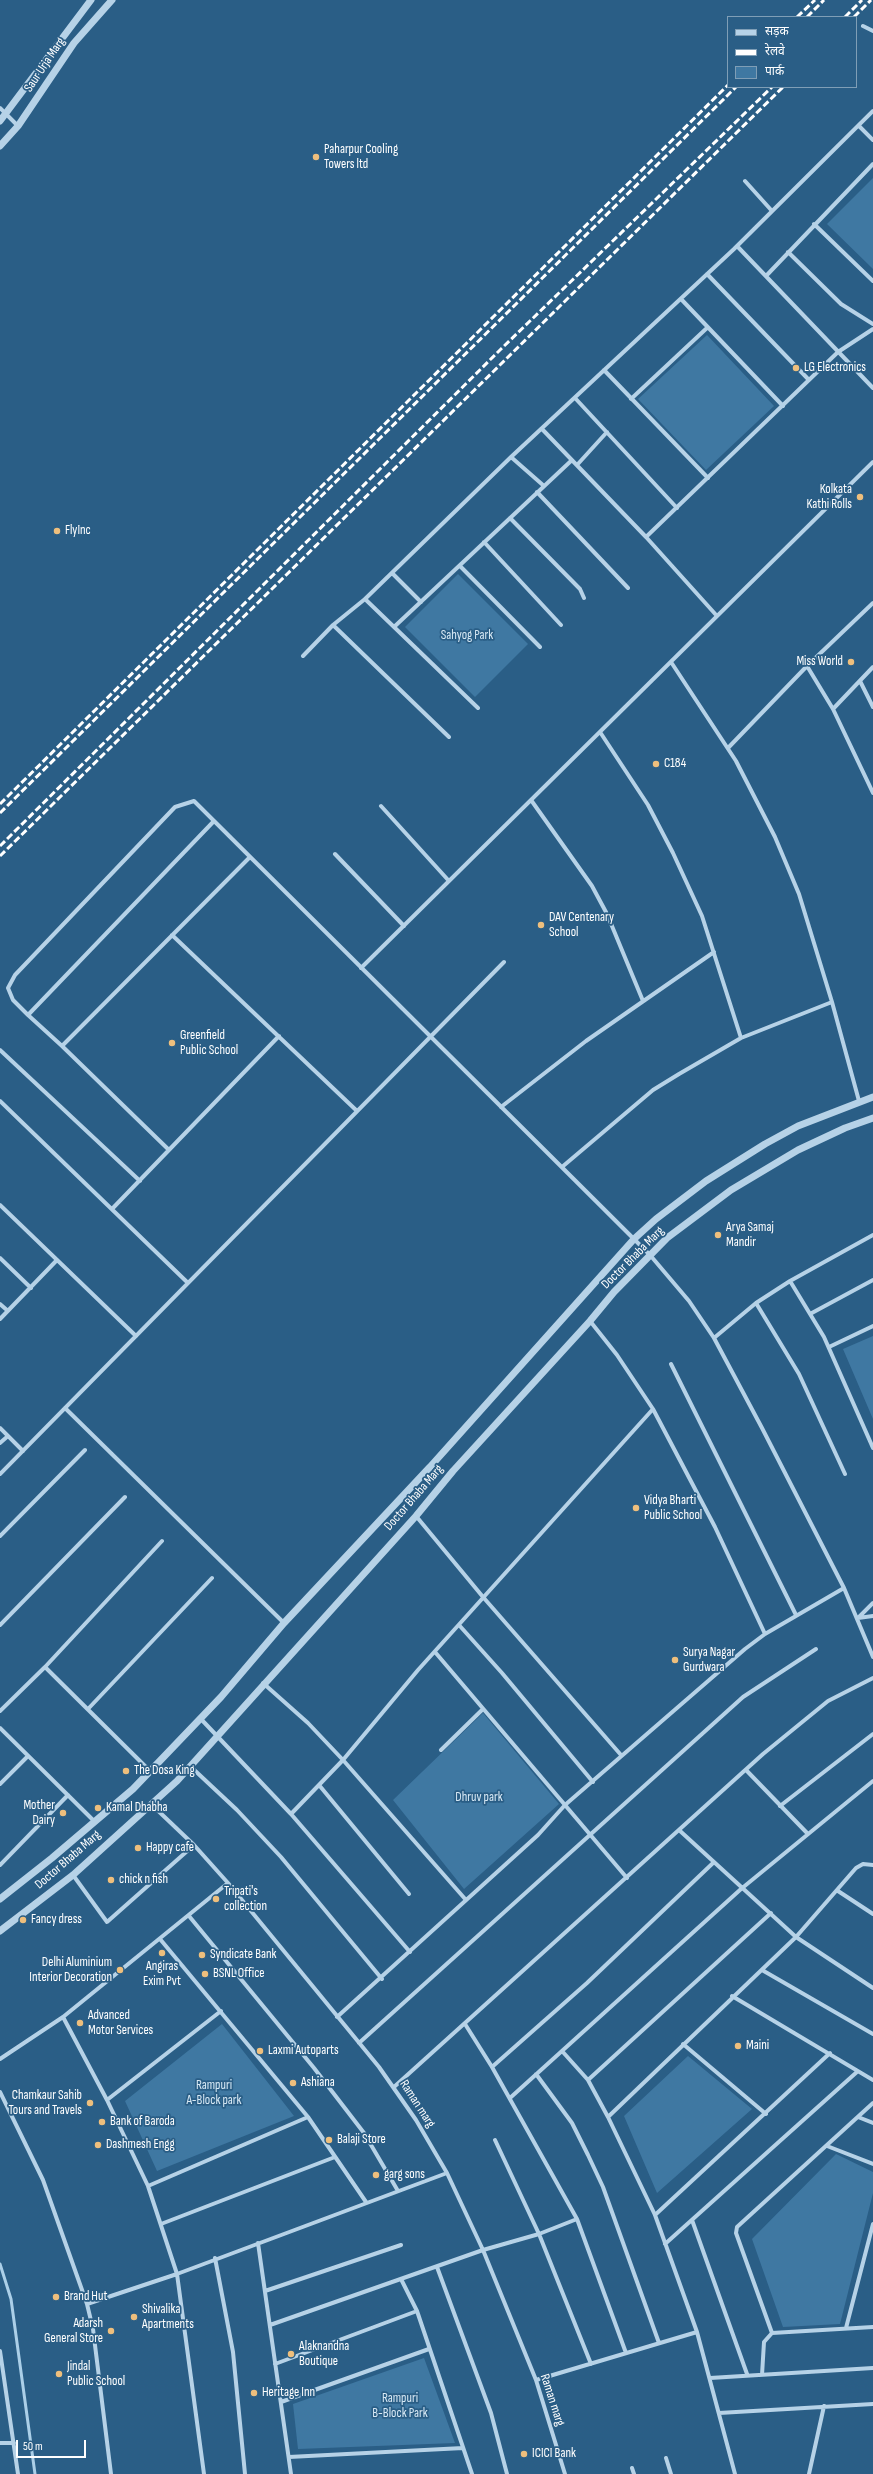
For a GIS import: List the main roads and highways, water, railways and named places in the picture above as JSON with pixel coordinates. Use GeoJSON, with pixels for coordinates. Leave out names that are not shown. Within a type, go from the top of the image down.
{"type":"FeatureCollection","features":[{"type":"Feature","properties":{"kind":"waterway"},"geometry":{"type":"LineString","coordinates":[[0,2264],[11,2299],[35,2474]]}},
{"type":"Feature","properties":{"kind":"railway"},"geometry":{"type":"LineString","coordinates":[[798,16],[815,0]]}},
{"type":"Feature","properties":{"kind":"railway"},"geometry":{"type":"LineString","coordinates":[[808,16],[824,0]]}},
{"type":"Feature","properties":{"kind":"railway"},"geometry":{"type":"LineString","coordinates":[[846,16],[862,0]]}},
{"type":"Feature","properties":{"kind":"railway"},"geometry":{"type":"LineString","coordinates":[[855,16],[871,0]]}},
{"type":"Feature","properties":{"kind":"railway"},"geometry":{"type":"LineString","coordinates":[[0,804],[727,86]]}},
{"type":"Feature","properties":{"kind":"railway"},"geometry":{"type":"LineString","coordinates":[[0,813],[735,88]]}},
{"type":"Feature","properties":{"kind":"railway"},"geometry":{"type":"LineString","coordinates":[[0,846],[501,349],[771,88]]}},
{"type":"Feature","properties":{"kind":"railway"},"geometry":{"type":"LineString","coordinates":[[0,856],[782,88]]}},
{"type":"Feature","properties":{"kind":"place","name":"Paharpur Cooling Towers ltd"},"geometry":{"type":"Point","coordinates":[316,157]}},
{"type":"Feature","properties":{"kind":"place","name":"LG Electronics"},"geometry":{"type":"Point","coordinates":[796,368]}},
{"type":"Feature","properties":{"kind":"place","name":"Kolkata Kathi Rolls"},"geometry":{"type":"Point","coordinates":[860,497]}},
{"type":"Feature","properties":{"kind":"place","name":"FlyInc"},"geometry":{"type":"Point","coordinates":[57,531]}},
{"type":"Feature","properties":{"kind":"place","name":"Miss World"},"geometry":{"type":"Point","coordinates":[851,662]}},
{"type":"Feature","properties":{"kind":"place","name":"C184"},"geometry":{"type":"Point","coordinates":[656,764]}},
{"type":"Feature","properties":{"kind":"place","name":"DAV Centenary School"},"geometry":{"type":"Point","coordinates":[541,925]}},
{"type":"Feature","properties":{"kind":"place","name":"Greenfield Public School"},"geometry":{"type":"Point","coordinates":[172,1043]}},
{"type":"Feature","properties":{"kind":"place","name":"Arya Samaj Mandir"},"geometry":{"type":"Point","coordinates":[718,1235]}},
{"type":"Feature","properties":{"kind":"place","name":"Vidya Bharti Public School"},"geometry":{"type":"Point","coordinates":[636,1508]}},
{"type":"Feature","properties":{"kind":"place","name":"Surya Nagar Gurdwara"},"geometry":{"type":"Point","coordinates":[675,1660]}},
{"type":"Feature","properties":{"kind":"place","name":"The Dosa King"},"geometry":{"type":"Point","coordinates":[126,1771]}},
{"type":"Feature","properties":{"kind":"place","name":"Kamal Dhabha"},"geometry":{"type":"Point","coordinates":[98,1808]}},
{"type":"Feature","properties":{"kind":"place","name":"Mother Dairy"},"geometry":{"type":"Point","coordinates":[63,1813]}},
{"type":"Feature","properties":{"kind":"place","name":"Happy cafe"},"geometry":{"type":"Point","coordinates":[138,1848]}},
{"type":"Feature","properties":{"kind":"place","name":"chick n fish"},"geometry":{"type":"Point","coordinates":[111,1880]}},
{"type":"Feature","properties":{"kind":"place","name":"Tripati's collection"},"geometry":{"type":"Point","coordinates":[216,1899]}},
{"type":"Feature","properties":{"kind":"place","name":"Fancy dress"},"geometry":{"type":"Point","coordinates":[23,1920]}},
{"type":"Feature","properties":{"kind":"place","name":"Angiras Exim Pvt"},"geometry":{"type":"Point","coordinates":[162,1953]}},
{"type":"Feature","properties":{"kind":"place","name":"Syndicate Bank"},"geometry":{"type":"Point","coordinates":[202,1955]}},
{"type":"Feature","properties":{"kind":"place","name":"Delhi Aluminium Interior Decoration"},"geometry":{"type":"Point","coordinates":[120,1970]}},
{"type":"Feature","properties":{"kind":"place","name":"BSNL Office"},"geometry":{"type":"Point","coordinates":[205,1974]}},
{"type":"Feature","properties":{"kind":"place","name":"Advanced Motor Services"},"geometry":{"type":"Point","coordinates":[80,2023]}},
{"type":"Feature","properties":{"kind":"place","name":"Maini"},"geometry":{"type":"Point","coordinates":[738,2046]}},
{"type":"Feature","properties":{"kind":"place","name":"Laxmi Autoparts"},"geometry":{"type":"Point","coordinates":[260,2051]}},
{"type":"Feature","properties":{"kind":"place","name":"Ashiana"},"geometry":{"type":"Point","coordinates":[293,2083]}},
{"type":"Feature","properties":{"kind":"place","name":"Chamkaur Sahib Tours and Travels"},"geometry":{"type":"Point","coordinates":[90,2103]}},
{"type":"Feature","properties":{"kind":"place","name":"Bank of Baroda"},"geometry":{"type":"Point","coordinates":[102,2122]}},
{"type":"Feature","properties":{"kind":"place","name":"Balaji Store"},"geometry":{"type":"Point","coordinates":[329,2140]}},
{"type":"Feature","properties":{"kind":"place","name":"Dashmesh Engg"},"geometry":{"type":"Point","coordinates":[98,2145]}},
{"type":"Feature","properties":{"kind":"place","name":"garg sons"},"geometry":{"type":"Point","coordinates":[376,2175]}},
{"type":"Feature","properties":{"kind":"place","name":"Brand Hut"},"geometry":{"type":"Point","coordinates":[56,2297]}},
{"type":"Feature","properties":{"kind":"place","name":"Shivalika Apartments"},"geometry":{"type":"Point","coordinates":[134,2317]}},
{"type":"Feature","properties":{"kind":"place","name":"Adarsh General Store"},"geometry":{"type":"Point","coordinates":[111,2331]}},
{"type":"Feature","properties":{"kind":"place","name":"Alaknandna Boutique"},"geometry":{"type":"Point","coordinates":[291,2354]}},
{"type":"Feature","properties":{"kind":"place","name":"Jindal Public School"},"geometry":{"type":"Point","coordinates":[59,2374]}},
{"type":"Feature","properties":{"kind":"place","name":"Heritage Inn"},"geometry":{"type":"Point","coordinates":[254,2393]}},
{"type":"Feature","properties":{"kind":"place","name":"ICICI Bank"},"geometry":{"type":"Point","coordinates":[524,2454]}},
{"type":"Feature","properties":{"kind":"park label","name":"Sahyog Park"},"geometry":{"type":"Point","coordinates":[467,636]}},
{"type":"Feature","properties":{"kind":"park label","name":"Dhruv park"},"geometry":{"type":"Point","coordinates":[479,1798]}},
{"type":"Feature","properties":{"kind":"park label","name":"Rampuri A-Block park"},"geometry":{"type":"Point","coordinates":[214,2094]}},
{"type":"Feature","properties":{"kind":"park label","name":"Rampuri B-Block Park"},"geometry":{"type":"Point","coordinates":[400,2406]}}]}
